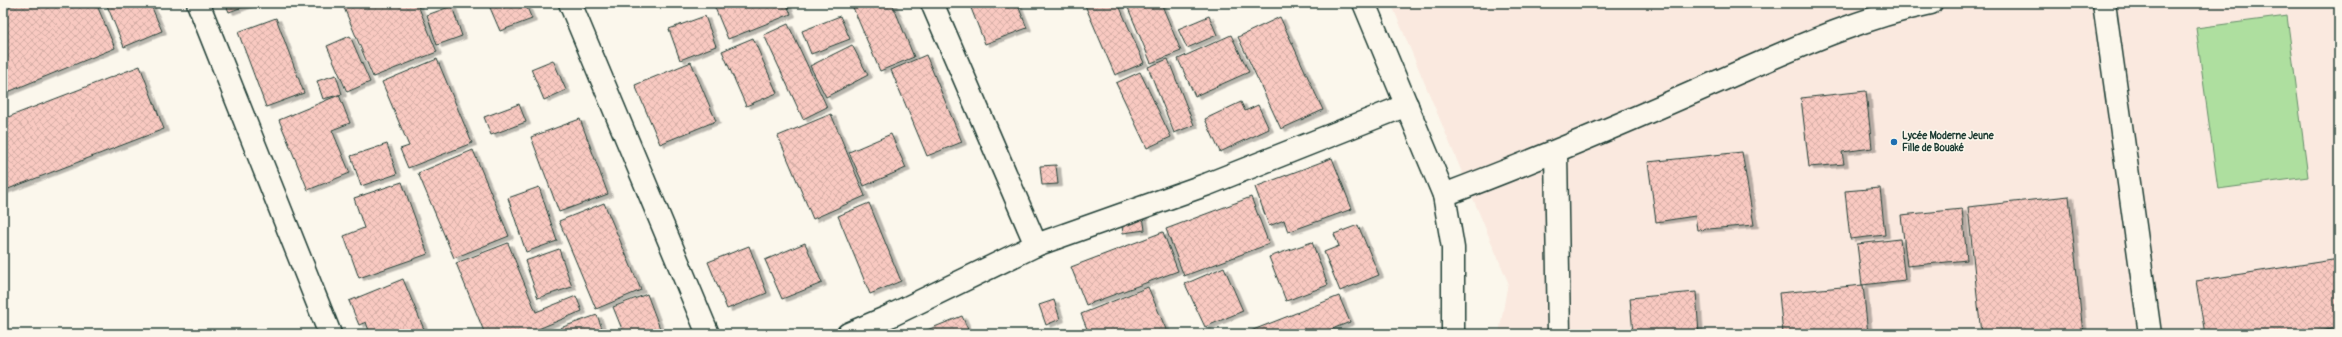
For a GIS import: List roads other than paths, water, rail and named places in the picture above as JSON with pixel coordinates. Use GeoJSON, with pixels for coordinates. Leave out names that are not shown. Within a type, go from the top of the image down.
{"type":"FeatureCollection","features":[{"type":"Feature","properties":{"kind":"street"},"geometry":{"type":"LineString","coordinates":[[198,3],[330,334]]}},
{"type":"Feature","properties":{"kind":"street"},"geometry":{"type":"LineString","coordinates":[[570,3],[708,334]]}},
{"type":"Feature","properties":{"kind":"street"},"geometry":{"type":"LineString","coordinates":[[932,3],[1036,245]]}},
{"type":"Feature","properties":{"kind":"street"},"geometry":{"type":"LineString","coordinates":[[1364,3],[1444,195],[1453,248],[1453,334]]}},
{"type":"Feature","properties":{"kind":"street"},"geometry":{"type":"LineString","coordinates":[[1444,195],[1556,152],[1821,38],[1901,9],[1931,3]]}},
{"type":"Feature","properties":{"kind":"street"},"geometry":{"type":"LineString","coordinates":[[2104,3],[2150,334]]}},
{"type":"Feature","properties":{"kind":"street"},"geometry":{"type":"LineString","coordinates":[[848,334],[890,316],[1036,245],[1208,184],[1406,105]]}},
{"type":"Feature","properties":{"kind":"street"},"geometry":{"type":"LineString","coordinates":[[1556,152],[1559,334]]}},
{"type":"Feature","properties":{"kind":"place","name":"Lycée Moderne Jeune Fille de Bouaké"},"geometry":{"type":"Point","coordinates":[1894,142]}}]}
